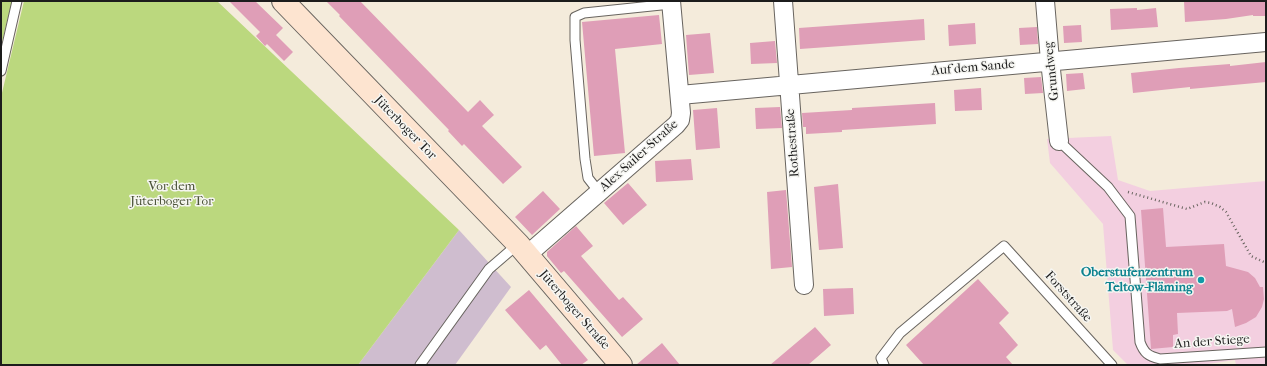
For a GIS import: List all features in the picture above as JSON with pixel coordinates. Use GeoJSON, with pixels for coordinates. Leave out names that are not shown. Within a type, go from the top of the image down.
{"type":"FeatureCollection","features":[{"type":"Feature","properties":{"kind":"main road","name":"Jüterboger Tor"},"geometry":{"type":"LineString","coordinates":[[283,1],[522,250]]}},
{"type":"Feature","properties":{"kind":"main road","name":"Jüterboger Straße"},"geometry":{"type":"LineString","coordinates":[[522,250],[620,365]]}},
{"type":"Feature","properties":{"kind":"street","name":"Rothestraße"},"geometry":{"type":"LineString","coordinates":[[784,1],[804,285]]}},
{"type":"Feature","properties":{"kind":"street","name":"Grundweg"},"geometry":{"type":"LineString","coordinates":[[1046,1],[1050,61],[1059,141]]}},
{"type":"Feature","properties":{"kind":"street","name":"Alex-Sailer-Straße"},"geometry":{"type":"LineString","coordinates":[[522,250],[599,192],[680,120],[680,95],[671,2]]}},
{"type":"Feature","properties":{"kind":"street","name":"Auf dem Sande"},"geometry":{"type":"LineString","coordinates":[[680,95],[1266,42]]}},
{"type":"Feature","properties":{"kind":"lane"},"geometry":{"type":"LineString","coordinates":[[1,71],[17,1]]}},
{"type":"Feature","properties":{"kind":"lane"},"geometry":{"type":"LineString","coordinates":[[599,192],[588,178],[585,159],[575,40],[575,17],[584,13],[671,2]]}},
{"type":"Feature","properties":{"kind":"lane"},"geometry":{"type":"LineString","coordinates":[[1059,141],[1108,187]]}},
{"type":"Feature","properties":{"kind":"lane","name":"An der Stiege"},"geometry":{"type":"LineString","coordinates":[[1108,187],[1130,216],[1140,342],[1143,351],[1152,357],[1160,359],[1266,352]]}},
{"type":"Feature","properties":{"kind":"lane","name":"Forststraße"},"geometry":{"type":"LineString","coordinates":[[884,365],[881,358],[900,334],[1004,246],[1112,365]]}},
{"type":"Feature","properties":{"kind":"lane"},"geometry":{"type":"LineString","coordinates":[[420,365],[489,269],[522,250]]}},
{"type":"Feature","properties":{"kind":"path"},"geometry":{"type":"LineString","coordinates":[[1108,187],[1187,209],[1205,202],[1220,207],[1226,212],[1250,256],[1266,263]]}},
{"type":"Feature","properties":{"kind":"shaded area"},"geometry":{"type":"Polygon","coordinates":[[[1111,136],[1118,180],[1150,191],[1266,181],[1266,365],[1236,365],[1235,360],[1201,365],[1128,365],[1113,350],[1103,224],[1050,163],[1047,139],[1111,136]]]}},
{"type":"Feature","properties":{"kind":"shaded area"},"geometry":{"type":"Polygon","coordinates":[[[459,230],[511,287],[455,365],[358,365],[459,230]]]}},
{"type":"Feature","properties":{"kind":"green space"},"geometry":{"type":"Polygon","coordinates":[[[1,1],[12,1],[1,46],[1,1]]]}},
{"type":"Feature","properties":{"kind":"green space","name":"Vor dem Jüterboger Tor"},"geometry":{"type":"Polygon","coordinates":[[[24,1],[217,1],[459,230],[358,365],[1,365],[1,97],[24,1]]]}},
{"type":"Feature","properties":{"kind":"building"},"geometry":{"type":"Polygon","coordinates":[[[229,1],[255,1],[283,28],[276,35],[293,52],[284,61],[267,44],[265,46],[256,36],[260,32],[229,1]]]}},
{"type":"Feature","properties":{"kind":"building"},"geometry":{"type":"Polygon","coordinates":[[[326,1],[360,1],[468,112],[480,100],[494,115],[482,126],[522,167],[503,184],[464,144],[462,146],[448,131],[449,130],[326,1]]]}},
{"type":"Feature","properties":{"kind":"building"},"geometry":{"type":"Polygon","coordinates":[[[1184,1],[1266,1],[1266,16],[1253,15],[1226,19],[1185,22],[1184,1]]]}},
{"type":"Feature","properties":{"kind":"building"},"geometry":{"type":"Polygon","coordinates":[[[1137,8],[1137,10],[1156,8],[1158,27],[1111,30],[1110,9],[1137,8]]]}},
{"type":"Feature","properties":{"kind":"building"},"geometry":{"type":"Polygon","coordinates":[[[659,15],[662,44],[615,49],[625,153],[594,156],[582,22],[659,15]]]}},
{"type":"Feature","properties":{"kind":"building"},"geometry":{"type":"Polygon","coordinates":[[[924,19],[925,40],[800,49],[799,28],[924,19]]]}},
{"type":"Feature","properties":{"kind":"building"},"geometry":{"type":"Polygon","coordinates":[[[975,23],[976,44],[949,46],[948,25],[975,23]]]}},
{"type":"Feature","properties":{"kind":"building"},"geometry":{"type":"Polygon","coordinates":[[[1081,25],[1082,42],[1064,43],[1063,26],[1081,25]]]}},
{"type":"Feature","properties":{"kind":"building"},"geometry":{"type":"Polygon","coordinates":[[[1037,27],[1038,44],[1020,45],[1019,28],[1037,27]]]}},
{"type":"Feature","properties":{"kind":"building"},"geometry":{"type":"Polygon","coordinates":[[[710,33],[714,73],[689,75],[686,35],[710,33]]]}},
{"type":"Feature","properties":{"kind":"building"},"geometry":{"type":"Polygon","coordinates":[[[775,41],[777,63],[751,64],[750,43],[775,41]]]}},
{"type":"Feature","properties":{"kind":"building"},"geometry":{"type":"Polygon","coordinates":[[[1266,62],[1266,82],[1190,89],[1190,87],[1133,93],[1131,73],[1266,62]]]}},
{"type":"Feature","properties":{"kind":"building"},"geometry":{"type":"Polygon","coordinates":[[[1083,73],[1085,89],[1067,91],[1066,74],[1083,73]]]}},
{"type":"Feature","properties":{"kind":"building"},"geometry":{"type":"Polygon","coordinates":[[[1041,77],[1043,93],[1025,94],[1024,78],[1041,77]]]}},
{"type":"Feature","properties":{"kind":"building"},"geometry":{"type":"Polygon","coordinates":[[[981,88],[982,110],[955,111],[954,90],[981,88]]]}},
{"type":"Feature","properties":{"kind":"building"},"geometry":{"type":"Polygon","coordinates":[[[935,103],[936,124],[842,130],[842,132],[806,134],[806,127],[803,127],[802,113],[852,110],[852,108],[935,103]]]}},
{"type":"Feature","properties":{"kind":"building"},"geometry":{"type":"Polygon","coordinates":[[[780,107],[782,128],[756,129],[755,108],[780,107]]]}},
{"type":"Feature","properties":{"kind":"building"},"geometry":{"type":"Polygon","coordinates":[[[717,108],[720,148],[696,150],[693,110],[717,108]]]}},
{"type":"Feature","properties":{"kind":"building"},"geometry":{"type":"Polygon","coordinates":[[[691,159],[693,180],[656,182],[655,161],[691,159]]]}},
{"type":"Feature","properties":{"kind":"building"},"geometry":{"type":"Polygon","coordinates":[[[628,183],[647,205],[623,225],[604,203],[628,183]]]}},
{"type":"Feature","properties":{"kind":"building"},"geometry":{"type":"Polygon","coordinates":[[[838,184],[843,248],[819,250],[814,187],[838,184]]]}},
{"type":"Feature","properties":{"kind":"building"},"geometry":{"type":"Polygon","coordinates":[[[786,190],[792,267],[771,269],[767,192],[786,190]]]}},
{"type":"Feature","properties":{"kind":"building"},"geometry":{"type":"Polygon","coordinates":[[[543,191],[560,209],[532,235],[515,217],[543,191]]]}},
{"type":"Feature","properties":{"kind":"building"},"geometry":{"type":"Polygon","coordinates":[[[1163,208],[1166,247],[1224,244],[1226,266],[1248,272],[1255,278],[1260,287],[1263,287],[1264,299],[1262,307],[1256,317],[1235,327],[1232,309],[1227,311],[1177,313],[1178,334],[1173,335],[1173,347],[1151,349],[1141,210],[1163,208]]]}},
{"type":"Feature","properties":{"kind":"building"},"geometry":{"type":"Polygon","coordinates":[[[576,226],[593,246],[581,256],[619,300],[623,297],[643,319],[622,337],[564,271],[561,273],[547,256],[547,252],[576,226]]]}},
{"type":"Feature","properties":{"kind":"building"},"geometry":{"type":"Polygon","coordinates":[[[978,279],[1009,313],[999,323],[1018,345],[1006,357],[1013,365],[924,365],[906,345],[978,279]]]}},
{"type":"Feature","properties":{"kind":"building"},"geometry":{"type":"Polygon","coordinates":[[[853,288],[854,314],[824,316],[823,289],[853,288]]]}},
{"type":"Feature","properties":{"kind":"building"},"geometry":{"type":"Polygon","coordinates":[[[529,290],[588,360],[581,365],[562,365],[546,345],[540,350],[505,310],[529,290]]]}},
{"type":"Feature","properties":{"kind":"building"},"geometry":{"type":"Polygon","coordinates":[[[815,327],[831,345],[808,365],[770,365],[815,327]]]}},
{"type":"Feature","properties":{"kind":"building"},"geometry":{"type":"Polygon","coordinates":[[[662,343],[680,365],[636,365],[662,343]]]}},
{"type":"Feature","properties":{"kind":"place","name":"Oberstufenzentrum Teltow-Fläming"},"geometry":{"type":"Point","coordinates":[1201,280]}}]}
